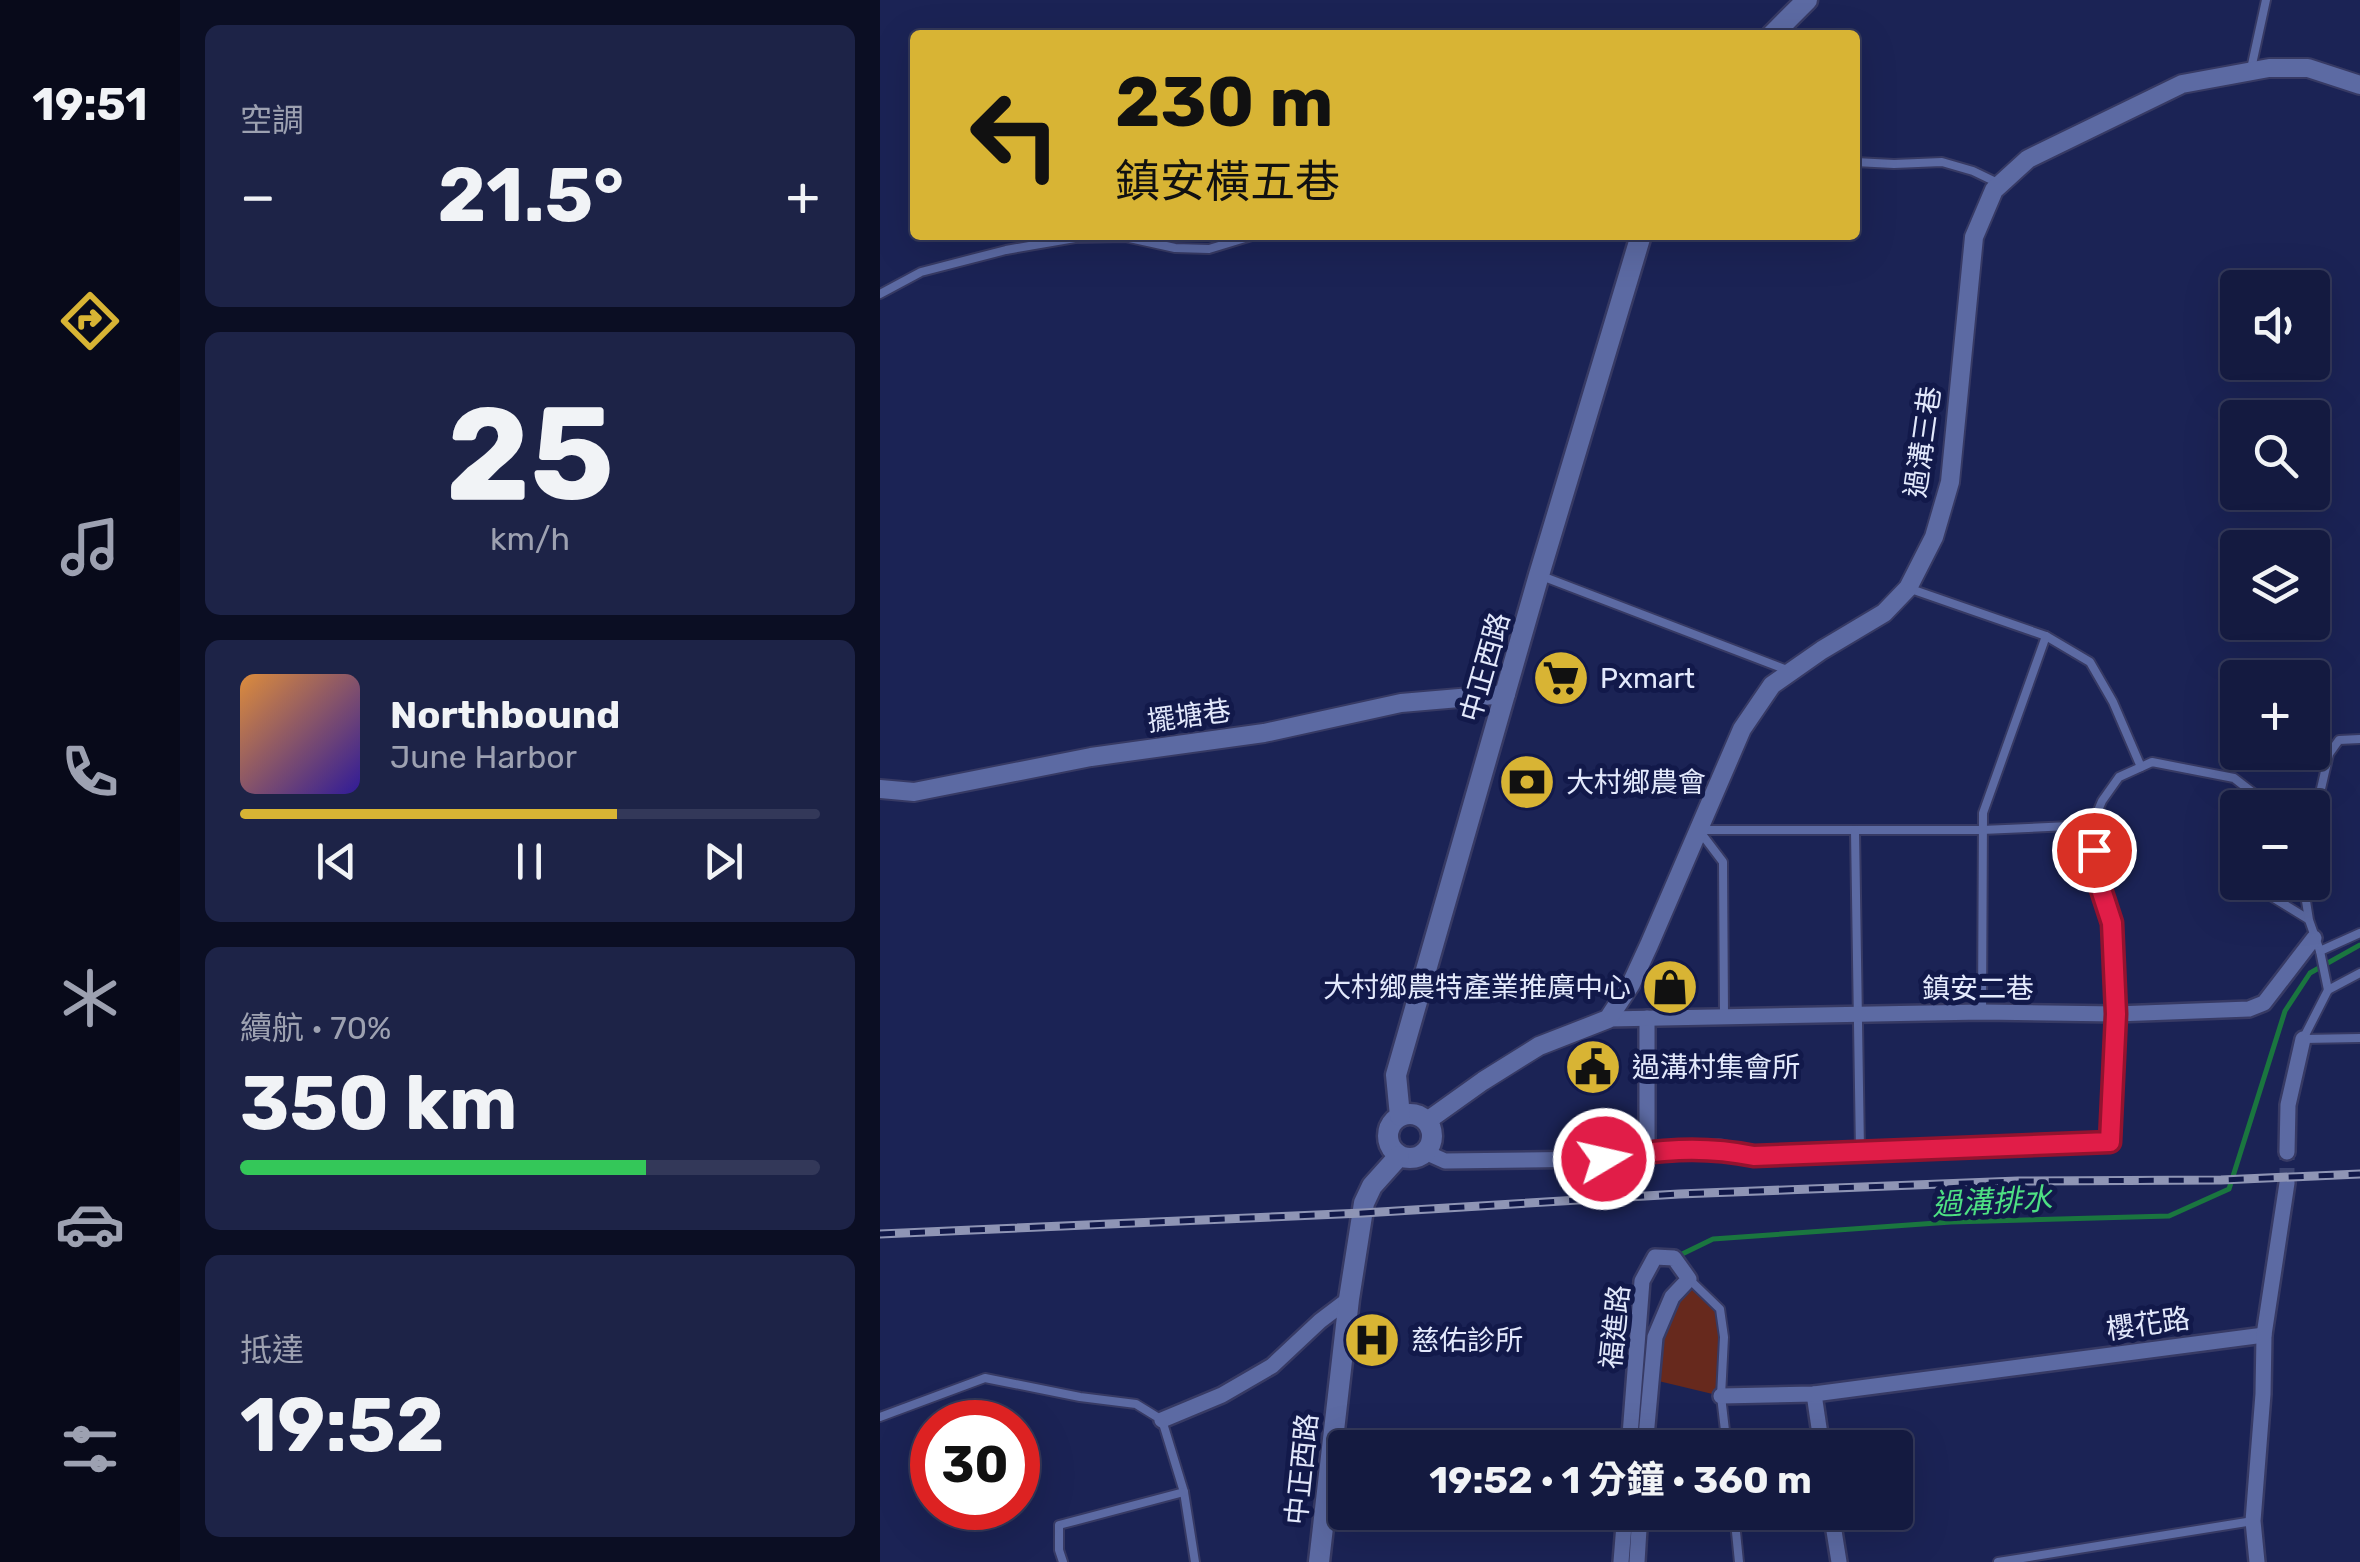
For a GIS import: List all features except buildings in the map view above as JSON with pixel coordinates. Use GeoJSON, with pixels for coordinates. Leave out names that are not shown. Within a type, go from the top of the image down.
{"type":"FeatureCollection","features":[{"type":"Feature","properties":{"kind":"main road"},"geometry":{"type":"LineString","coordinates":[[1777,30],[1807,0]]}},
{"type":"Feature","properties":{"kind":"main road","name":"中正西路"},"geometry":{"type":"LineString","coordinates":[[1319,1562],[1348,1299],[1364,1203],[1372,1186],[1399,1156],[1390,1146],[1387,1133],[1400,1116],[1396,1076],[1640,240]]}},
{"type":"Feature","properties":{"kind":"main road"},"geometry":{"type":"LineString","coordinates":[[1399,1156],[1413,1158],[1425,1152],[1432,1140],[1426,1121],[1415,1114],[1400,1116]]}},
{"type":"Feature","properties":{"kind":"street","name":"過溝三巷"},"geometry":{"type":"LineString","coordinates":[[1608,1019],[1631,984],[1742,729],[1772,685],[1884,613],[1908,588],[1934,537],[1950,482],[1974,237],[1994,190],[2028,159],[2182,84],[2270,68],[2308,68],[2360,84]]}},
{"type":"Feature","properties":{"kind":"street","name":"擺塘巷"},"geometry":{"type":"LineString","coordinates":[[880,789],[914,792],[1091,757],[1264,733],[1402,702],[1506,694]]}},
{"type":"Feature","properties":{"kind":"street","name":"鎮安二巷"},"geometry":{"type":"LineString","coordinates":[[1608,1019],[2249,1010],[2264,1003],[2317,945]]}},
{"type":"Feature","properties":{"kind":"street"},"geometry":{"type":"LineString","coordinates":[[1647,1018],[1647,1152]]}},
{"type":"Feature","properties":{"kind":"street"},"geometry":{"type":"LineString","coordinates":[[1426,1121],[1539,1046],[1608,1019]]}},
{"type":"Feature","properties":{"kind":"street"},"geometry":{"type":"LineString","coordinates":[[2287,1152],[2288,1104],[2302,1039]]}},
{"type":"Feature","properties":{"kind":"street"},"geometry":{"type":"LineString","coordinates":[[1425,1152],[1446,1161],[1604,1159],[1719,1148],[1754,1156],[2110,1142]]}},
{"type":"Feature","properties":{"kind":"street"},"geometry":{"type":"LineString","coordinates":[[2257,1562],[2253,1522],[2264,1394],[2264,1335],[2287,1184]]}},
{"type":"Feature","properties":{"kind":"street","name":"福進路"},"geometry":{"type":"LineString","coordinates":[[1631,1430],[1642,1281],[1655,1257],[1674,1258],[1688,1279],[1672,1297],[1655,1338],[1647,1430]]}},
{"type":"Feature","properties":{"kind":"street"},"geometry":{"type":"LineString","coordinates":[[1162,1420],[1222,1395],[1272,1366],[1348,1299]]}},
{"type":"Feature","properties":{"kind":"street","name":"櫻花路"},"geometry":{"type":"LineString","coordinates":[[1721,1396],[1814,1394],[2264,1335]]}},
{"type":"Feature","properties":{"kind":"street"},"geometry":{"type":"LineString","coordinates":[[1814,1394],[1819,1430]]}},
{"type":"Feature","properties":{"kind":"street"},"geometry":{"type":"LineString","coordinates":[[1621,1562],[1623,1530]]}},
{"type":"Feature","properties":{"kind":"street"},"geometry":{"type":"LineString","coordinates":[[1637,1562],[1639,1530]]}},
{"type":"Feature","properties":{"kind":"street"},"geometry":{"type":"LineString","coordinates":[[1835,1530],[1839,1562]]}},
{"type":"Feature","properties":{"kind":"lane"},"geometry":{"type":"LineString","coordinates":[[2250,72],[2266,0]]}},
{"type":"Feature","properties":{"kind":"lane"},"geometry":{"type":"LineString","coordinates":[[1860,162],[1942,162],[2000,184]]}},
{"type":"Feature","properties":{"kind":"lane"},"geometry":{"type":"LineString","coordinates":[[880,294],[920,272],[1064,240]]}},
{"type":"Feature","properties":{"kind":"lane"},"geometry":{"type":"LineString","coordinates":[[1139,240],[1174,248],[1209,248],[1237,240]]}},
{"type":"Feature","properties":{"kind":"lane"},"geometry":{"type":"LineString","coordinates":[[1540,575],[1790,671]]}},
{"type":"Feature","properties":{"kind":"lane"},"geometry":{"type":"LineString","coordinates":[[1908,588],[2046,636],[2090,662],[2142,767]]}},
{"type":"Feature","properties":{"kind":"lane"},"geometry":{"type":"LineString","coordinates":[[1982,1012],[1982,813],[2046,636]]}},
{"type":"Feature","properties":{"kind":"lane"},"geometry":{"type":"LineString","coordinates":[[2320,790],[2328,754],[2339,740],[2360,739]]}},
{"type":"Feature","properties":{"kind":"lane"},"geometry":{"type":"LineString","coordinates":[[2110,1142],[2116,1014],[2112,923],[2096,874],[2092,825],[2102,801],[2119,777],[2152,762],[2234,778],[2250,790]]}},
{"type":"Feature","properties":{"kind":"lane"},"geometry":{"type":"LineString","coordinates":[[1699,830],[1982,830],[2092,825]]}},
{"type":"Feature","properties":{"kind":"lane"},"geometry":{"type":"LineString","coordinates":[[1699,830],[1723,862],[1724,1016]]}},
{"type":"Feature","properties":{"kind":"lane"},"geometry":{"type":"LineString","coordinates":[[1855,831],[1860,1150]]}},
{"type":"Feature","properties":{"kind":"lane"},"geometry":{"type":"LineString","coordinates":[[2277,900],[2309,920]]}},
{"type":"Feature","properties":{"kind":"lane"},"geometry":{"type":"LineString","coordinates":[[2305,900],[2328,990]]}},
{"type":"Feature","properties":{"kind":"lane"},"geometry":{"type":"LineString","coordinates":[[2317,945],[2360,933]]}},
{"type":"Feature","properties":{"kind":"lane"},"geometry":{"type":"LineString","coordinates":[[2360,972],[2328,990],[2302,1039],[2360,1038]]}},
{"type":"Feature","properties":{"kind":"lane"},"geometry":{"type":"LineString","coordinates":[[1688,1279],[1720,1309],[1725,1430]]}},
{"type":"Feature","properties":{"kind":"lane"},"geometry":{"type":"LineString","coordinates":[[880,1416],[985,1378],[1136,1404],[1162,1420],[1184,1492],[1195,1562]]}},
{"type":"Feature","properties":{"kind":"lane"},"geometry":{"type":"LineString","coordinates":[[1063,1562],[1059,1524],[1184,1492]]}},
{"type":"Feature","properties":{"kind":"lane"},"geometry":{"type":"LineString","coordinates":[[1998,1562],[2253,1522]]}},
{"type":"Feature","properties":{"kind":"lane"},"geometry":{"type":"LineString","coordinates":[[1736,1530],[1739,1562]]}},
{"type":"Feature","properties":{"kind":"shaded area"},"geometry":{"type":"Polygon","coordinates":[[[1689,1279],[1720,1309],[1721,1396],[1650,1379],[1672,1297],[1689,1279]]]}},
{"type":"Feature","properties":{"kind":"waterway","name":"過溝排水"},"geometry":{"type":"LineString","coordinates":[[1676,1257],[1713,1239],[1951,1222],[2169,1216],[2229,1189],[2285,1011],[2310,973],[2360,945]]}},
{"type":"Feature","properties":{"kind":"tunnel"},"geometry":{"type":"LineString","coordinates":[[2287,1152],[2287,1183]]}},
{"type":"Feature","properties":{"kind":"railway"},"geometry":{"type":"LineString","coordinates":[[880,1234],[1363,1213],[1679,1194],[2018,1181],[2221,1180],[2360,1174]]}},
{"type":"Feature","properties":{"kind":"place","name":"Pxmart"},"geometry":{"type":"Point","coordinates":[1561,678]}},
{"type":"Feature","properties":{"kind":"place","name":"大村鄉農會"},"geometry":{"type":"Point","coordinates":[1527,782]}},
{"type":"Feature","properties":{"kind":"place","name":"大村鄉農特產業推廣中心"},"geometry":{"type":"Point","coordinates":[1670,987]}},
{"type":"Feature","properties":{"kind":"place","name":"過溝村集會所"},"geometry":{"type":"Point","coordinates":[1593,1067]}},
{"type":"Feature","properties":{"kind":"place","name":"慈佑診所"},"geometry":{"type":"Point","coordinates":[1372,1340]}},
{"type":"Feature","properties":{"kind":"route"},"geometry":{"type":"LineString","coordinates":[[1604,1159],[1659,1150],[1719,1148],[1754,1156],[2110,1142],[2116,1014],[2112,923],[2096,874],[2094,850]]}}]}
